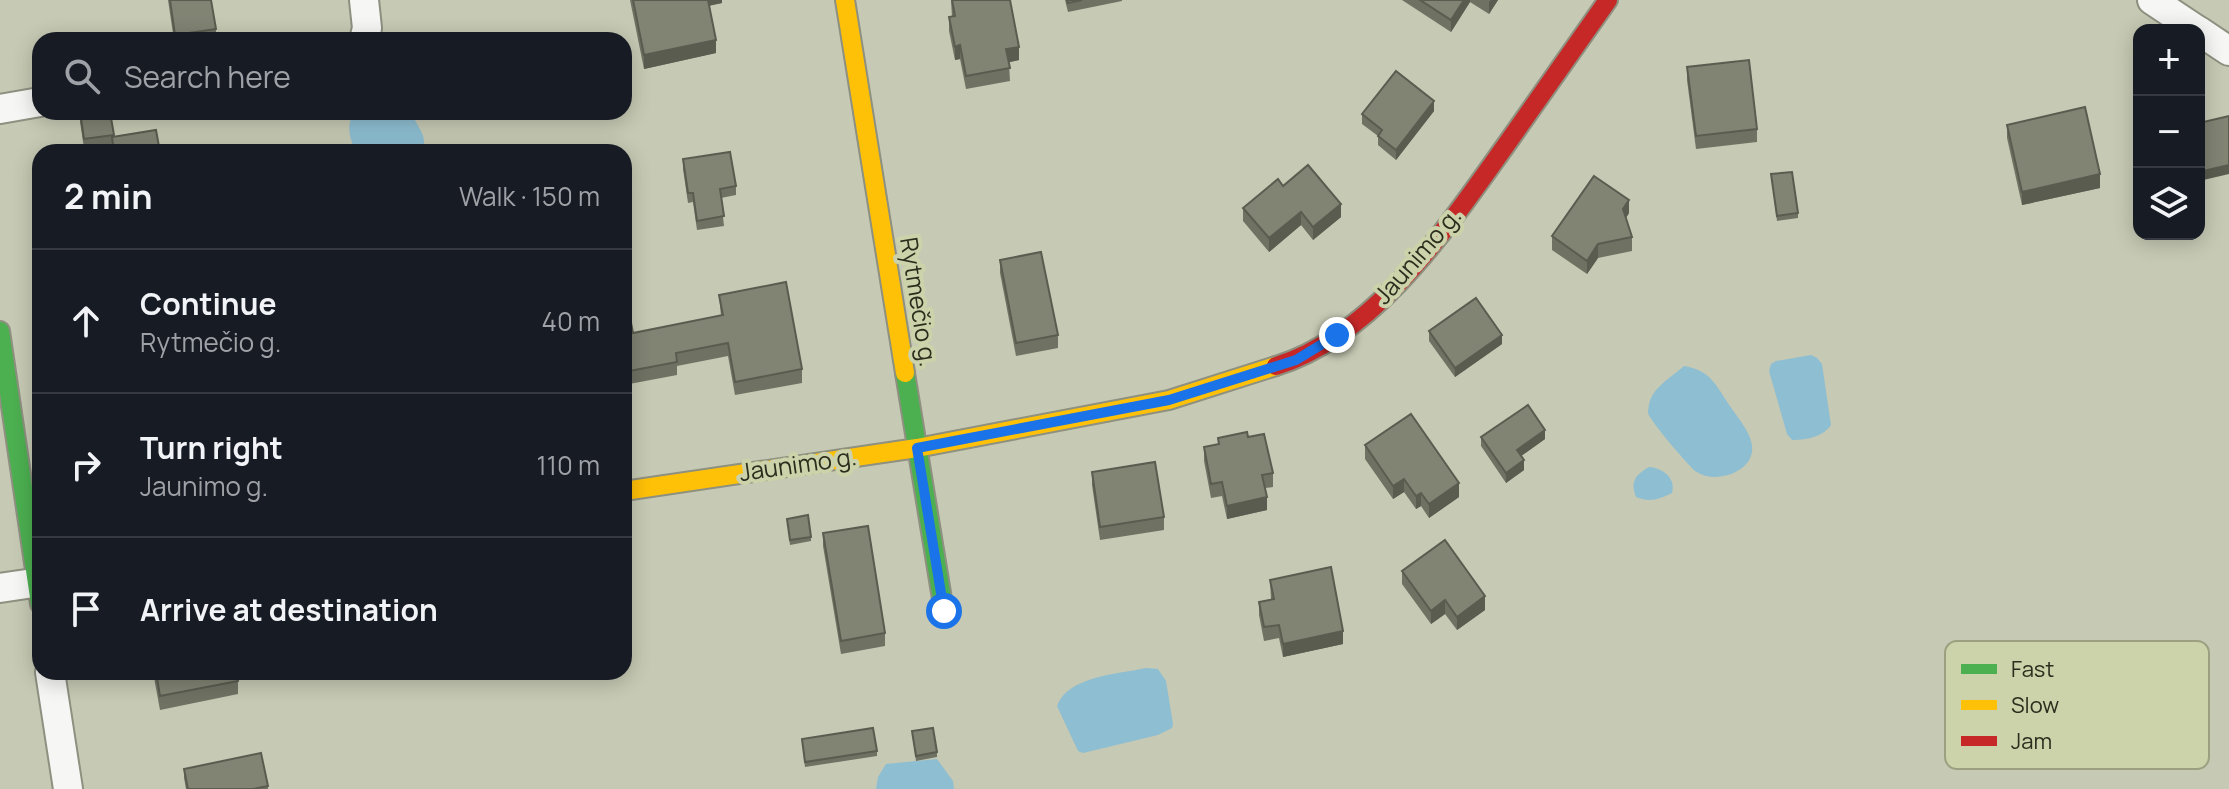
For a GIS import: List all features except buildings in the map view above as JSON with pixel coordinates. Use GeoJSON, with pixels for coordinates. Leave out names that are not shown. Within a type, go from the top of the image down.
{"type":"FeatureCollection","features":[{"type":"Feature","properties":{"kind":"street"},"geometry":{"type":"LineString","coordinates":[[364,0],[366,32]]}},
{"type":"Feature","properties":{"kind":"street","name":"Rytmečio g."},"geometry":{"type":"LineString","coordinates":[[845,0],[944,611]]}},
{"type":"Feature","properties":{"kind":"street","name":"Jaunimo g."},"geometry":{"type":"LineString","coordinates":[[632,490],[917,448],[1169,400],[1296,360],[1337,335],[1376,305],[1415,266],[1449,225],[1608,0]]}},
{"type":"Feature","properties":{"kind":"street"},"geometry":{"type":"LineString","coordinates":[[2152,0],[2188,24]]}},
{"type":"Feature","properties":{"kind":"street"},"geometry":{"type":"LineString","coordinates":[[2205,36],[2229,51]]}},
{"type":"Feature","properties":{"kind":"street"},"geometry":{"type":"LineString","coordinates":[[0,109],[32,103]]}},
{"type":"Feature","properties":{"kind":"street"},"geometry":{"type":"LineString","coordinates":[[0,331],[32,543]]}},
{"type":"Feature","properties":{"kind":"street"},"geometry":{"type":"LineString","coordinates":[[0,588],[32,589]]}},
{"type":"Feature","properties":{"kind":"street"},"geometry":{"type":"LineString","coordinates":[[51,680],[68,789]]}},
{"type":"Feature","properties":{"kind":"water"},"geometry":{"type":"Polygon","coordinates":[[[351,120],[415,120],[424,144],[353,144],[349,127],[351,120]]]}},
{"type":"Feature","properties":{"kind":"water"},"geometry":{"type":"Polygon","coordinates":[[[1811,355],[1822,364],[1831,425],[1814,437],[1792,440],[1787,434],[1769,371],[1776,361],[1811,355]]]}},
{"type":"Feature","properties":{"kind":"water"},"geometry":{"type":"Polygon","coordinates":[[[1684,366],[1701,371],[1713,381],[1750,437],[1750,458],[1746,465],[1731,474],[1714,477],[1695,471],[1650,418],[1650,402],[1655,391],[1684,366]]]}},
{"type":"Feature","properties":{"kind":"water"},"geometry":{"type":"Polygon","coordinates":[[[1649,467],[1667,475],[1672,483],[1672,493],[1654,500],[1636,497],[1635,479],[1649,467]]]}},
{"type":"Feature","properties":{"kind":"water"},"geometry":{"type":"Polygon","coordinates":[[[1146,668],[1158,669],[1166,681],[1172,728],[1158,735],[1083,753],[1078,751],[1057,706],[1063,696],[1083,682],[1146,668]]]}},
{"type":"Feature","properties":{"kind":"water"},"geometry":{"type":"Polygon","coordinates":[[[937,759],[953,781],[954,789],[876,789],[878,777],[886,764],[937,759]]]}},
{"type":"Feature","properties":{"kind":"traffic: fast"},"geometry":{"type":"LineString","coordinates":[[0,331],[32,549]]}},
{"type":"Feature","properties":{"kind":"traffic: fast"},"geometry":{"type":"LineString","coordinates":[[905,373],[944,611]]}},
{"type":"Feature","properties":{"kind":"traffic: slow"},"geometry":{"type":"LineString","coordinates":[[845,0],[905,373]]}},
{"type":"Feature","properties":{"kind":"traffic: slow"},"geometry":{"type":"LineString","coordinates":[[632,490],[917,448],[1169,400],[1276,366]]}},
{"type":"Feature","properties":{"kind":"traffic: jam"},"geometry":{"type":"LineString","coordinates":[[1276,366],[1312,351],[1346,330],[1407,274],[1460,209],[1608,0]]}},
{"type":"Feature","properties":{"kind":"route"},"geometry":{"type":"LineString","coordinates":[[944,611],[917,448],[1169,400],[1296,360],[1337,335]]}}]}
